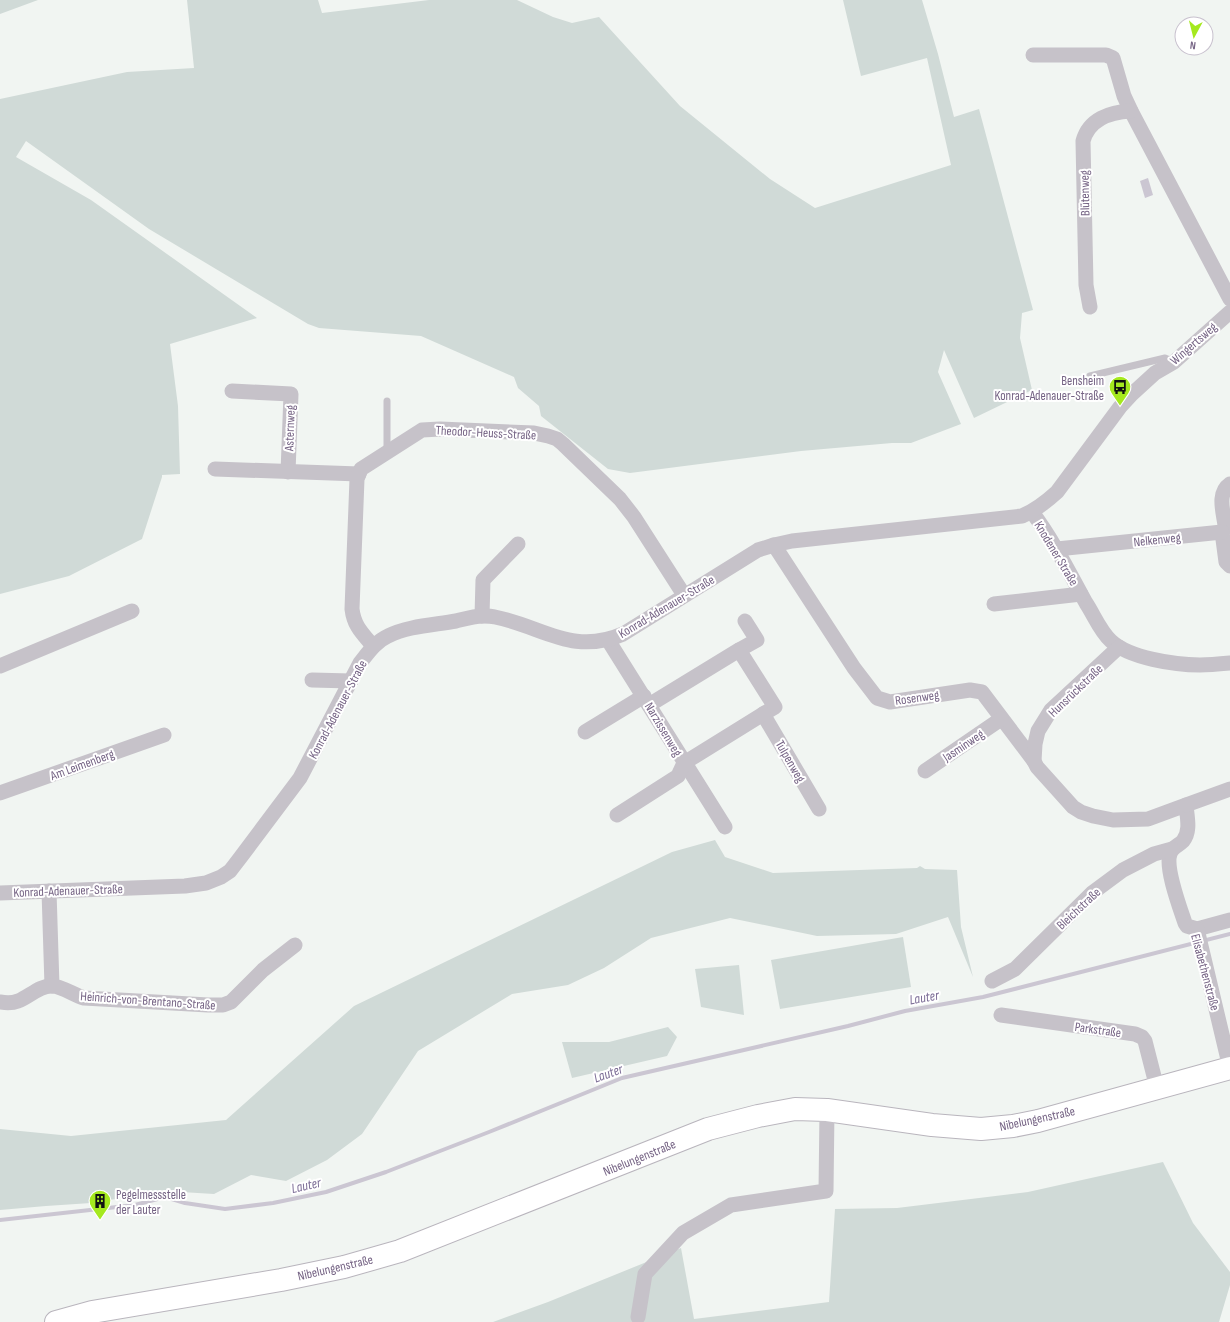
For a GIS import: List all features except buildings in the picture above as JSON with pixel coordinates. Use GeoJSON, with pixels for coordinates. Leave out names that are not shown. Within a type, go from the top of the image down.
{"type":"FeatureCollection","features":[{"type":"Feature","properties":{"kind":"main road","name":"Nibelungenstraße"},"geometry":{"type":"LineString","coordinates":[[56,1322],[92,1312],[281,1280],[344,1267],[400,1251],[708,1129],[758,1116],[795,1109],[827,1110],[932,1125],[981,1129],[1013,1126],[1038,1121],[1230,1068]]}},
{"type":"Feature","properties":{"kind":"street"},"geometry":{"type":"LineString","coordinates":[[1033,55],[1106,56],[1114,58],[1124,96],[1131,111],[1230,299]]}},
{"type":"Feature","properties":{"kind":"street","name":"Blütenweg"},"geometry":{"type":"LineString","coordinates":[[1090,307],[1086,284],[1083,141],[1087,131],[1098,119],[1120,112],[1131,111]]}},
{"type":"Feature","properties":{"kind":"street","name":"Wingertsweg"},"geometry":{"type":"LineString","coordinates":[[1155,373],[1174,362],[1230,312]]}},
{"type":"Feature","properties":{"kind":"street","name":"Konrad-Adenauer-Straße"},"geometry":{"type":"LineString","coordinates":[[0,893],[185,886],[206,883],[230,871],[300,778],[360,664],[373,646],[388,636],[404,630],[482,616],[504,619],[573,642],[596,642],[608,640],[623,634],[758,550],[774,545],[792,541],[1022,516],[1032,512],[1057,492],[1120,407],[1144,382],[1155,373]]}},
{"type":"Feature","properties":{"kind":"street","name":"Asternweg"},"geometry":{"type":"LineString","coordinates":[[232,392],[290,394],[288,472]]}},
{"type":"Feature","properties":{"kind":"street","name":"Theodor-Heuss-Straße"},"geometry":{"type":"LineString","coordinates":[[358,474],[361,469],[418,432],[431,429],[534,432],[557,440],[620,499],[634,517],[684,595]]}},
{"type":"Feature","properties":{"kind":"street"},"geometry":{"type":"LineString","coordinates":[[215,469],[358,474],[356,484],[352,609],[353,619],[357,627],[373,646]]}},
{"type":"Feature","properties":{"kind":"street"},"geometry":{"type":"LineString","coordinates":[[1230,484],[1223,491],[1222,496],[1225,525],[1222,532],[1226,562],[1230,566]]}},
{"type":"Feature","properties":{"kind":"street","name":"Knodener Straße"},"geometry":{"type":"LineString","coordinates":[[1032,512],[1057,549],[1104,634],[1119,648],[1144,657],[1186,664],[1201,665],[1230,662]]}},
{"type":"Feature","properties":{"kind":"street","name":"Nelkenweg"},"geometry":{"type":"LineString","coordinates":[[1057,549],[1222,532]]}},
{"type":"Feature","properties":{"kind":"street"},"geometry":{"type":"LineString","coordinates":[[482,616],[483,580],[518,544]]}},
{"type":"Feature","properties":{"kind":"street","name":"Rosenweg"},"geometry":{"type":"LineString","coordinates":[[774,545],[854,668],[877,698],[890,702],[970,690],[982,692],[1034,761]]}},
{"type":"Feature","properties":{"kind":"street","name":"Knodener Straße"},"geometry":{"type":"LineString","coordinates":[[994,604],[1082,594]]}},
{"type":"Feature","properties":{"kind":"street"},"geometry":{"type":"LineString","coordinates":[[0,666],[132,611]]}},
{"type":"Feature","properties":{"kind":"street"},"geometry":{"type":"LineString","coordinates":[[646,700],[757,640],[745,621]]}},
{"type":"Feature","properties":{"kind":"street","name":"Narzissenweg"},"geometry":{"type":"LineString","coordinates":[[608,640],[725,827]]}},
{"type":"Feature","properties":{"kind":"street","name":"Hunsrückstraße"},"geometry":{"type":"LineString","coordinates":[[1034,761],[1035,744],[1038,731],[1051,710],[1119,648]]}},
{"type":"Feature","properties":{"kind":"street"},"geometry":{"type":"LineString","coordinates":[[684,763],[774,707],[739,650]]}},
{"type":"Feature","properties":{"kind":"street"},"geometry":{"type":"LineString","coordinates":[[312,680],[351,681]]}},
{"type":"Feature","properties":{"kind":"street","name":"Narzissenweg"},"geometry":{"type":"LineString","coordinates":[[585,732],[646,700]]}},
{"type":"Feature","properties":{"kind":"street","name":"Tulpenweg"},"geometry":{"type":"LineString","coordinates":[[763,714],[819,809]]}},
{"type":"Feature","properties":{"kind":"street","name":"Jasminweg"},"geometry":{"type":"LineString","coordinates":[[925,771],[1001,719]]}},
{"type":"Feature","properties":{"kind":"street","name":"Am Leimenberg"},"geometry":{"type":"LineString","coordinates":[[0,793],[164,735]]}},
{"type":"Feature","properties":{"kind":"street"},"geometry":{"type":"LineString","coordinates":[[1034,761],[1073,807],[1081,812],[1093,816],[1114,820],[1148,819],[1230,789]]}},
{"type":"Feature","properties":{"kind":"street","name":"Narzissenweg"},"geometry":{"type":"LineString","coordinates":[[617,815],[678,776],[684,763]]}},
{"type":"Feature","properties":{"kind":"street"},"geometry":{"type":"LineString","coordinates":[[1172,849],[1182,841],[1188,831],[1188,824],[1181,807]]}},
{"type":"Feature","properties":{"kind":"street","name":"Elisabethenstraße"},"geometry":{"type":"LineString","coordinates":[[1172,849],[1168,860],[1170,872],[1185,923],[1187,926],[1198,931],[1230,1068]]}},
{"type":"Feature","properties":{"kind":"street","name":"Bleichstraße"},"geometry":{"type":"LineString","coordinates":[[992,981],[1015,968],[1092,893],[1123,870],[1154,854],[1172,849]]}},
{"type":"Feature","properties":{"kind":"street"},"geometry":{"type":"LineString","coordinates":[[0,1002],[18,1001],[39,989],[52,986],[49,891]]}},
{"type":"Feature","properties":{"kind":"street"},"geometry":{"type":"LineString","coordinates":[[1198,931],[1230,920]]}},
{"type":"Feature","properties":{"kind":"street","name":"Heinrich-von-Brentano-Straße"},"geometry":{"type":"LineString","coordinates":[[52,986],[84,998],[223,1005],[231,1002],[263,970],[295,944]]}},
{"type":"Feature","properties":{"kind":"street","name":"Parkstraße"},"geometry":{"type":"LineString","coordinates":[[1001,1015],[1135,1034],[1142,1037],[1146,1046],[1157,1088]]}},
{"type":"Feature","properties":{"kind":"street"},"geometry":{"type":"LineString","coordinates":[[638,1317],[645,1274],[683,1233],[731,1205],[826,1191],[827,1110]]}},
{"type":"Feature","properties":{"kind":"lane"},"geometry":{"type":"LineString","coordinates":[[1090,376],[1166,358],[1174,362]]}},
{"type":"Feature","properties":{"kind":"lane"},"geometry":{"type":"LineString","coordinates":[[386,452],[387,401]]}},
{"type":"Feature","properties":{"kind":"shaded area"},"geometry":{"type":"Polygon","coordinates":[[[0,0],[38,0],[0,14],[0,0]]]}},
{"type":"Feature","properties":{"kind":"shaded area"},"geometry":{"type":"Polygon","coordinates":[[[187,0],[318,0],[322,13],[429,0],[517,0],[553,17],[572,23],[599,17],[680,106],[770,179],[815,208],[951,165],[927,58],[861,76],[843,0],[922,0],[954,117],[979,109],[1033,310],[1022,313],[1020,338],[1032,390],[974,418],[944,350],[938,372],[961,424],[911,443],[892,443],[801,451],[630,473],[608,469],[541,416],[539,406],[518,388],[514,377],[421,336],[319,328],[308,324],[149,229],[26,141],[16,157],[91,200],[257,318],[170,344],[178,406],[180,474],[162,475],[142,539],[69,576],[0,594],[0,99],[127,72],[194,68],[187,0]]]}},
{"type":"Feature","properties":{"kind":"shaded area"},"geometry":{"type":"Polygon","coordinates":[[[1148,178],[1153,195],[1145,198],[1140,181],[1148,178]]]}},
{"type":"Feature","properties":{"kind":"shaded area"},"geometry":{"type":"Polygon","coordinates":[[[715,840],[725,857],[773,873],[917,868],[920,866],[925,869],[957,870],[961,927],[973,977],[948,917],[896,934],[817,936],[730,918],[651,938],[604,968],[568,985],[512,994],[418,1051],[362,1134],[327,1160],[286,1181],[251,1175],[214,1194],[165,1191],[91,1203],[0,1210],[0,1129],[71,1136],[226,1120],[354,1006],[672,852],[715,840]]]}},
{"type":"Feature","properties":{"kind":"shaded area"},"geometry":{"type":"Polygon","coordinates":[[[903,937],[911,987],[780,1009],[771,960],[903,937]]]}},
{"type":"Feature","properties":{"kind":"shaded area"},"geometry":{"type":"Polygon","coordinates":[[[739,965],[744,1015],[701,1007],[695,969],[739,965]]]}},
{"type":"Feature","properties":{"kind":"shaded area"},"geometry":{"type":"Polygon","coordinates":[[[668,1027],[677,1037],[667,1056],[572,1078],[562,1042],[609,1042],[668,1027]]]}},
{"type":"Feature","properties":{"kind":"shaded area"},"geometry":{"type":"Polygon","coordinates":[[[1163,1162],[1193,1223],[1230,1272],[1230,1285],[1219,1322],[493,1322],[548,1302],[681,1248],[694,1319],[829,1302],[835,1209],[897,1208],[1028,1192],[1163,1162]]]}},
{"type":"Feature","properties":{"kind":"waterway","name":"Lauter"},"geometry":{"type":"LineString","coordinates":[[0,1220],[135,1205],[165,1197],[185,1203],[225,1209],[273,1203],[326,1192],[386,1172],[622,1078],[848,1026],[905,1011],[983,997],[1230,934]]}},
{"type":"Feature","properties":{"kind":"place","name":"Bensheim Konrad-Adenauer-Straße"},"geometry":{"type":"Point","coordinates":[1120,406]}},
{"type":"Feature","properties":{"kind":"place","name":"Pegelmessstelle der Lauter"},"geometry":{"type":"Point","coordinates":[100,1220]}}]}
